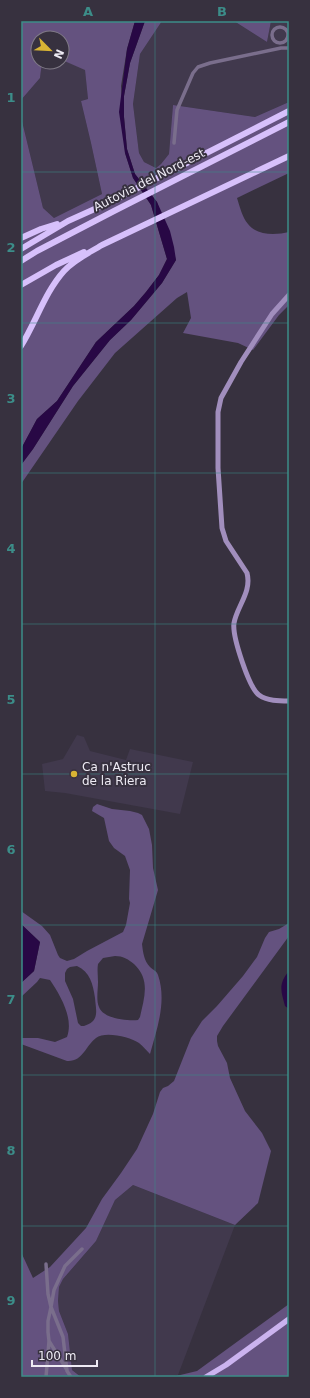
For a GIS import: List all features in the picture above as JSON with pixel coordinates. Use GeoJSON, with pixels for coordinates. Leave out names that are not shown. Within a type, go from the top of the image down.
{"type":"FeatureCollection","features":[{"type":"Feature","properties":{"kind":"highway","name":"Autovia del Nord-est"},"geometry":{"type":"LineString","coordinates":[[21,249],[68,221],[108,203],[289,111]]}},
{"type":"Feature","properties":{"kind":"highway","name":"Autovia del Nord-est"},"geometry":{"type":"LineString","coordinates":[[21,261],[37,251],[212,160],[289,122]]}},
{"type":"Feature","properties":{"kind":"highway"},"geometry":{"type":"LineString","coordinates":[[241,180],[289,156]]}},
{"type":"Feature","properties":{"kind":"highway"},"geometry":{"type":"LineString","coordinates":[[21,346],[49,292],[64,270],[75,261],[102,244],[241,180],[289,160]]}},
{"type":"Feature","properties":{"kind":"highway"},"geometry":{"type":"LineString","coordinates":[[21,238],[41,229],[68,221]]}},
{"type":"Feature","properties":{"kind":"highway"},"geometry":{"type":"LineString","coordinates":[[21,244],[46,234]]}},
{"type":"Feature","properties":{"kind":"highway"},"geometry":{"type":"LineString","coordinates":[[21,285],[56,265],[102,244]]}},
{"type":"Feature","properties":{"kind":"highway"},"geometry":{"type":"LineString","coordinates":[[206,1377],[226,1365],[289,1319]]}},
{"type":"Feature","properties":{"kind":"main road"},"geometry":{"type":"LineString","coordinates":[[289,295],[272,314],[261,330],[225,389],[218,407],[217,422],[222,528],[226,541],[243,567],[248,579],[247,590],[234,624],[236,642],[250,684],[257,694],[269,699],[289,702]]}},
{"type":"Feature","properties":{"kind":"street"},"geometry":{"type":"LineString","coordinates":[[281,27],[282,21]]}},
{"type":"Feature","properties":{"kind":"street"},"geometry":{"type":"LineString","coordinates":[[281,27],[287,31],[288,36],[286,41],[280,43],[274,40],[272,35],[274,30],[281,27]]}},
{"type":"Feature","properties":{"kind":"street"},"geometry":{"type":"LineString","coordinates":[[174,143],[177,110],[193,73],[198,67],[210,63],[281,48],[289,48]]}},
{"type":"Feature","properties":{"kind":"street"},"geometry":{"type":"LineString","coordinates":[[46,1377],[49,1341],[48,1332],[54,1290],[65,1266],[82,1249]]}},
{"type":"Feature","properties":{"kind":"street"},"geometry":{"type":"LineString","coordinates":[[46,1264],[48,1294],[51,1307],[63,1337],[67,1371]]}},
{"type":"Feature","properties":{"kind":"street"},"geometry":{"type":"LineString","coordinates":[[49,1341],[71,1377]]}},
{"type":"Feature","properties":{"kind":"shaded area"},"geometry":{"type":"Polygon","coordinates":[[[21,21],[135,21],[127,49],[121,86],[125,153],[133,178],[151,205],[167,259],[159,275],[146,292],[134,306],[96,342],[57,401],[37,419],[21,449],[21,117],[43,208],[54,218],[102,194],[81,101],[88,99],[85,70],[70,63],[70,30],[30,30],[30,70],[41,70],[40,78],[21,100],[21,21]]]}},
{"type":"Feature","properties":{"kind":"shaded area"},"geometry":{"type":"Polygon","coordinates":[[[135,21],[145,21],[130,63],[124,96],[127,149],[135,174],[157,202],[170,231],[176,260],[162,283],[131,320],[110,340],[73,386],[33,449],[21,465],[21,449],[37,419],[57,401],[96,342],[134,306],[146,292],[159,275],[167,259],[151,205],[133,178],[125,153],[119,112],[127,49],[135,21]]]}},
{"type":"Feature","properties":{"kind":"shaded area"},"geometry":{"type":"Polygon","coordinates":[[[145,21],[162,21],[140,54],[133,104],[139,153],[144,162],[156,168],[169,154],[173,105],[255,117],[289,102],[289,173],[237,198],[244,218],[256,231],[267,234],[289,232],[289,305],[279,315],[253,350],[238,343],[183,333],[191,318],[187,292],[177,298],[115,353],[78,401],[21,484],[21,465],[33,449],[73,386],[110,340],[131,320],[162,283],[176,260],[157,202],[135,174],[127,149],[124,96],[130,63],[145,21]]]}},
{"type":"Feature","properties":{"kind":"shaded area"},"geometry":{"type":"Polygon","coordinates":[[[162,21],[234,21],[267,42],[271,21],[289,21],[289,102],[255,117],[173,105],[169,154],[156,168],[144,162],[139,153],[133,104],[140,54],[162,21]]]}},
{"type":"Feature","properties":{"kind":"shaded area"},"geometry":{"type":"Polygon","coordinates":[[[234,21],[271,21],[267,42],[234,21]]]}},
{"type":"Feature","properties":{"kind":"shaded area"},"geometry":{"type":"Polygon","coordinates":[[[70,63],[85,69],[88,99],[81,101],[102,194],[54,218],[43,208],[21,117],[21,100],[40,78],[41,70],[70,70],[70,63]]]}},
{"type":"Feature","properties":{"kind":"shaded area"},"geometry":{"type":"Polygon","coordinates":[[[77,735],[84,737],[90,751],[126,760],[130,749],[193,762],[180,814],[65,793],[45,791],[42,764],[63,759],[77,735]]]}},
{"type":"Feature","properties":{"kind":"shaded area"},"geometry":{"type":"Polygon","coordinates":[[[97,804],[112,809],[138,813],[142,815],[149,829],[152,845],[153,868],[158,890],[142,944],[146,962],[157,972],[161,985],[162,995],[160,1015],[150,1054],[135,1041],[124,1037],[105,1035],[96,1038],[77,1059],[67,1061],[21,1044],[21,1038],[38,1038],[55,1042],[67,1037],[69,1022],[62,1000],[50,980],[40,978],[21,997],[21,983],[34,971],[40,942],[21,924],[21,911],[42,926],[50,935],[60,958],[67,961],[74,959],[123,932],[126,925],[130,903],[130,870],[125,856],[114,848],[109,841],[104,818],[92,811],[93,807],[97,804]],[[115,956],[103,958],[98,964],[97,998],[99,1007],[101,1011],[110,1017],[138,1020],[140,1017],[145,989],[143,976],[132,962],[123,957],[115,956]],[[77,966],[67,969],[65,973],[65,981],[73,999],[78,1023],[81,1026],[84,1026],[89,1024],[95,1018],[95,998],[88,975],[77,966]]]}},
{"type":"Feature","properties":{"kind":"shaded area"},"geometry":{"type":"Polygon","coordinates":[[[289,923],[289,936],[217,1036],[218,1046],[227,1063],[230,1078],[245,1111],[262,1133],[271,1151],[258,1203],[235,1225],[133,1185],[115,1200],[96,1241],[63,1279],[59,1287],[59,1311],[68,1334],[72,1370],[81,1377],[21,1377],[21,1252],[33,1278],[50,1267],[86,1228],[102,1199],[137,1149],[153,1114],[160,1092],[163,1088],[174,1081],[191,1038],[202,1021],[243,976],[257,957],[269,932],[279,929],[289,923]]]}},
{"type":"Feature","properties":{"kind":"shaded area"},"geometry":{"type":"Polygon","coordinates":[[[21,924],[40,942],[34,971],[21,983],[21,924]]]}},
{"type":"Feature","properties":{"kind":"shaded area"},"geometry":{"type":"Polygon","coordinates":[[[289,971],[289,1009],[285,1006],[281,988],[283,980],[289,971]]]}},
{"type":"Feature","properties":{"kind":"shaded area"},"geometry":{"type":"Polygon","coordinates":[[[133,1185],[235,1225],[178,1375],[172,1377],[81,1377],[72,1370],[68,1334],[59,1311],[59,1287],[63,1279],[96,1241],[115,1200],[133,1185]]]}},
{"type":"Feature","properties":{"kind":"shaded area"},"geometry":{"type":"Polygon","coordinates":[[[289,1304],[289,1377],[172,1377],[197,1371],[289,1304]]]}},
{"type":"Feature","properties":{"kind":"place","name":"Ca n'Astruc de la Riera"},"geometry":{"type":"Point","coordinates":[74,774]}}]}
